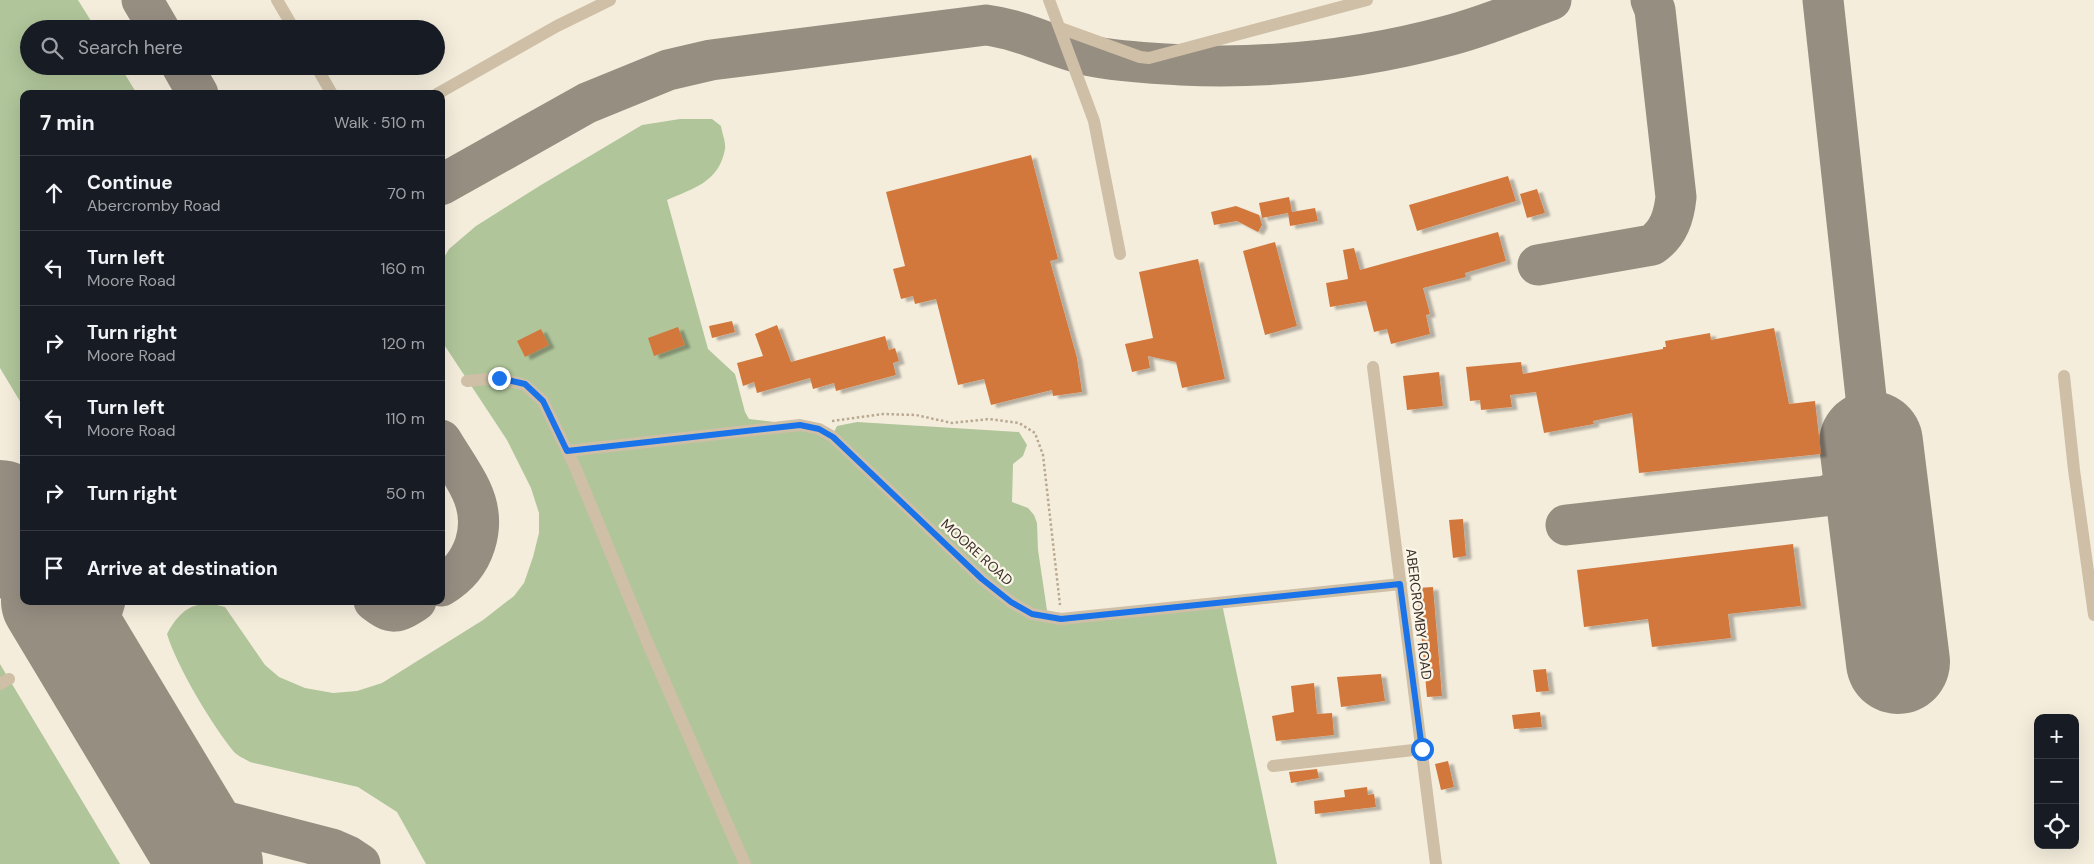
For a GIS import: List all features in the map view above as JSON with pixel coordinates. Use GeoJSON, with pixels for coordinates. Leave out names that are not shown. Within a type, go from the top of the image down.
{"type":"FeatureCollection","features":[{"type":"Feature","properties":{"kind":"street"},"geometry":{"type":"LineString","coordinates":[[277,0],[289,20]]}},
{"type":"Feature","properties":{"kind":"street"},"geometry":{"type":"LineString","coordinates":[[444,90],[557,26],[610,0]]}},
{"type":"Feature","properties":{"kind":"street"},"geometry":{"type":"LineString","coordinates":[[1049,0],[1094,121],[1120,254]]}},
{"type":"Feature","properties":{"kind":"street"},"geometry":{"type":"LineString","coordinates":[[1060,28],[1140,57],[1149,58],[1366,0]]}},
{"type":"Feature","properties":{"kind":"street"},"geometry":{"type":"LineString","coordinates":[[321,75],[330,90]]}},
{"type":"Feature","properties":{"kind":"street","name":"ABERCROMBY ROAD"},"geometry":{"type":"LineString","coordinates":[[1373,367],[1436,864]]}},
{"type":"Feature","properties":{"kind":"street"},"geometry":{"type":"LineString","coordinates":[[2064,376],[2074,470],[2094,615]]}},
{"type":"Feature","properties":{"kind":"street"},"geometry":{"type":"LineString","coordinates":[[467,381],[499,378],[525,384],[543,401],[567,451],[649,646],[745,864]]}},
{"type":"Feature","properties":{"kind":"street","name":"MOORE ROAD"},"geometry":{"type":"LineString","coordinates":[[567,451],[800,425],[819,429],[833,437],[982,579],[1011,602],[1032,614],[1061,619],[1400,584]]}},
{"type":"Feature","properties":{"kind":"street"},"geometry":{"type":"LineString","coordinates":[[1273,766],[1422,749]]}},
{"type":"Feature","properties":{"kind":"path"},"geometry":{"type":"LineString","coordinates":[[828,422],[883,414],[916,415],[952,423],[989,419],[1019,423],[1035,433],[1043,454],[1061,619]]}},
{"type":"Feature","properties":{"kind":"green space"},"geometry":{"type":"Polygon","coordinates":[[[0,0],[78,0],[90,20],[20,20],[20,75],[125,75],[135,90],[20,90],[20,401],[0,368],[0,0]]]}},
{"type":"Feature","properties":{"kind":"green space"},"geometry":{"type":"Polygon","coordinates":[[[680,119],[712,119],[721,126],[725,149],[717,169],[696,187],[667,200],[708,349],[735,374],[745,412],[749,419],[800,425],[832,436],[837,426],[857,422],[1019,432],[1027,445],[1023,456],[1013,464],[1012,502],[1028,508],[1034,515],[1037,523],[1038,550],[1048,617],[1222,604],[1277,864],[426,864],[397,812],[358,787],[250,762],[234,752],[196,695],[179,663],[167,634],[183,612],[197,605],[225,607],[265,665],[279,677],[305,688],[333,693],[357,691],[382,683],[483,620],[514,596],[524,583],[539,533],[539,513],[531,488],[507,440],[445,346],[445,256],[449,249],[476,226],[642,125],[680,119]]]}},
{"type":"Feature","properties":{"kind":"green space"},"geometry":{"type":"Polygon","coordinates":[[[0,664],[120,864],[0,864],[0,664]]]}},
{"type":"Feature","properties":{"kind":"building"},"geometry":{"type":"Polygon","coordinates":[[[1031,155],[1058,259],[1050,261],[1077,358],[1082,392],[1053,396],[1052,390],[991,405],[984,379],[958,385],[936,299],[915,304],[913,296],[901,299],[893,269],[905,266],[886,192],[1031,155]]]}},
{"type":"Feature","properties":{"kind":"building"},"geometry":{"type":"Polygon","coordinates":[[[1508,176],[1516,201],[1417,231],[1409,205],[1508,176]]]}},
{"type":"Feature","properties":{"kind":"building"},"geometry":{"type":"Polygon","coordinates":[[[1537,189],[1545,213],[1527,218],[1520,194],[1537,189]]]}},
{"type":"Feature","properties":{"kind":"building"},"geometry":{"type":"Polygon","coordinates":[[[1289,197],[1292,212],[1315,208],[1318,221],[1290,226],[1288,213],[1262,218],[1259,203],[1289,197]]]}},
{"type":"Feature","properties":{"kind":"building"},"geometry":{"type":"Polygon","coordinates":[[[1236,206],[1259,215],[1262,225],[1258,232],[1237,221],[1214,225],[1211,212],[1236,206]]]}},
{"type":"Feature","properties":{"kind":"building"},"geometry":{"type":"Polygon","coordinates":[[[1498,232],[1506,261],[1465,273],[1466,277],[1423,288],[1430,314],[1426,315],[1430,334],[1391,344],[1387,329],[1374,332],[1366,301],[1330,307],[1326,283],[1348,279],[1343,250],[1354,248],[1360,270],[1498,232]]]}},
{"type":"Feature","properties":{"kind":"building"},"geometry":{"type":"Polygon","coordinates":[[[1275,242],[1297,326],[1265,335],[1243,251],[1275,242]]]}},
{"type":"Feature","properties":{"kind":"building"},"geometry":{"type":"Polygon","coordinates":[[[1198,259],[1225,379],[1182,388],[1176,362],[1148,356],[1150,368],[1132,372],[1125,344],[1153,338],[1139,272],[1198,259]]]}},
{"type":"Feature","properties":{"kind":"building"},"geometry":{"type":"Polygon","coordinates":[[[732,321],[735,332],[712,338],[709,326],[732,321]]]}},
{"type":"Feature","properties":{"kind":"building"},"geometry":{"type":"Polygon","coordinates":[[[777,325],[791,362],[885,336],[889,350],[895,348],[899,361],[893,363],[896,375],[836,391],[834,383],[813,389],[810,378],[757,393],[754,382],[743,386],[737,363],[763,356],[755,334],[777,325]]]}},
{"type":"Feature","properties":{"kind":"building"},"geometry":{"type":"Polygon","coordinates":[[[678,327],[685,345],[654,356],[648,338],[678,327]]]}},
{"type":"Feature","properties":{"kind":"building"},"geometry":{"type":"Polygon","coordinates":[[[1774,328],[1789,404],[1815,401],[1821,454],[1639,473],[1632,413],[1593,421],[1594,424],[1544,433],[1536,392],[1510,395],[1512,407],[1481,410],[1480,400],[1470,401],[1466,367],[1521,362],[1523,374],[1663,349],[1663,347],[1666,347],[1665,341],[1710,333],[1711,340],[1774,328]]]}},
{"type":"Feature","properties":{"kind":"building"},"geometry":{"type":"Polygon","coordinates":[[[541,329],[549,345],[525,357],[517,341],[541,329]]]}},
{"type":"Feature","properties":{"kind":"building"},"geometry":{"type":"Polygon","coordinates":[[[1439,372],[1443,406],[1407,410],[1403,376],[1439,372]]]}},
{"type":"Feature","properties":{"kind":"building"},"geometry":{"type":"Polygon","coordinates":[[[1463,519],[1466,556],[1453,558],[1449,520],[1463,519]]]}},
{"type":"Feature","properties":{"kind":"building"},"geometry":{"type":"Polygon","coordinates":[[[1793,544],[1801,606],[1728,614],[1731,638],[1652,647],[1648,619],[1584,627],[1577,570],[1793,544]]]}},
{"type":"Feature","properties":{"kind":"building"},"geometry":{"type":"Polygon","coordinates":[[[1433,587],[1442,696],[1427,697],[1417,588],[1433,587]]]}},
{"type":"Feature","properties":{"kind":"building"},"geometry":{"type":"Polygon","coordinates":[[[1546,669],[1549,691],[1536,692],[1533,670],[1546,669]]]}},
{"type":"Feature","properties":{"kind":"building"},"geometry":{"type":"Polygon","coordinates":[[[1381,674],[1385,701],[1341,707],[1337,677],[1381,674]]]}},
{"type":"Feature","properties":{"kind":"building"},"geometry":{"type":"Polygon","coordinates":[[[1314,683],[1317,714],[1332,713],[1334,735],[1276,741],[1272,716],[1294,712],[1291,686],[1314,683]]]}},
{"type":"Feature","properties":{"kind":"building"},"geometry":{"type":"Polygon","coordinates":[[[1540,712],[1542,727],[1514,729],[1512,715],[1540,712]]]}},
{"type":"Feature","properties":{"kind":"building"},"geometry":{"type":"Polygon","coordinates":[[[1448,761],[1454,787],[1441,790],[1435,764],[1448,761]]]}},
{"type":"Feature","properties":{"kind":"building"},"geometry":{"type":"Polygon","coordinates":[[[1317,769],[1319,778],[1291,783],[1289,772],[1317,769]]]}},
{"type":"Feature","properties":{"kind":"building"},"geometry":{"type":"Polygon","coordinates":[[[1367,787],[1368,795],[1374,794],[1376,807],[1315,814],[1314,801],[1345,797],[1344,790],[1367,787]]]}},
{"type":"Feature","properties":{"kind":"taxiway"},"geometry":{"type":"LineString","coordinates":[[142,0],[154,20]]}},
{"type":"Feature","properties":{"kind":"taxiway"},"geometry":{"type":"LineString","coordinates":[[445,183],[587,103],[668,70],[711,60],[986,25],[1000,27],[1078,53],[1113,60],[1215,66],[1283,64],[1351,56],[1418,43],[1501,19],[1551,0]]}},
{"type":"Feature","properties":{"kind":"taxiway"},"geometry":{"type":"LineString","coordinates":[[1538,265],[1652,245],[1663,235],[1670,224],[1676,197],[1655,10],[1651,0]]}},
{"type":"Feature","properties":{"kind":"taxiway"},"geometry":{"type":"LineString","coordinates":[[1566,525],[1825,496],[1844,489],[1863,471],[1871,443],[1823,0]]}},
{"type":"Feature","properties":{"kind":"taxiway"},"geometry":{"type":"LineString","coordinates":[[187,75],[196,90]]}},
{"type":"Feature","properties":{"kind":"taxiway"},"geometry":{"type":"LineString","coordinates":[[445,446],[471,490],[478,517],[478,531],[470,556],[453,578],[445,583]]}},
{"type":"Feature","properties":{"kind":"taxiway"},"geometry":{"type":"LineString","coordinates":[[0,513],[20,536]]}},
{"type":"Feature","properties":{"kind":"taxiway"},"geometry":{"type":"LineString","coordinates":[[104,605],[98,628],[98,653],[103,677],[113,702]]}},
{"type":"Feature","properties":{"kind":"taxiway"},"geometry":{"type":"LineString","coordinates":[[380,605],[391,611],[399,610],[409,605]]}},
{"type":"Feature","properties":{"kind":"taxiway"},"geometry":{"type":"LineString","coordinates":[[168,794],[185,806],[216,819],[332,849],[360,864]]}},
{"type":"Feature","properties":{"kind":"taxiway"},"geometry":{"type":"LineString","coordinates":[[208,860],[210,864]]}},
{"type":"Feature","properties":{"kind":"runway"},"geometry":{"type":"LineString","coordinates":[[1871,443],[1898,662]]}},
{"type":"Feature","properties":{"kind":"runway"},"geometry":{"type":"LineString","coordinates":[[0,512],[20,545]]}},
{"type":"Feature","properties":{"kind":"runway"},"geometry":{"type":"LineString","coordinates":[[55,605],[211,864]]}},
{"type":"Feature","properties":{"kind":"route"},"geometry":{"type":"LineString","coordinates":[[499,378],[525,384],[543,401],[567,451],[800,425],[819,429],[833,437],[982,579],[1011,602],[1032,614],[1061,619],[1400,584],[1422,749]]}}]}
